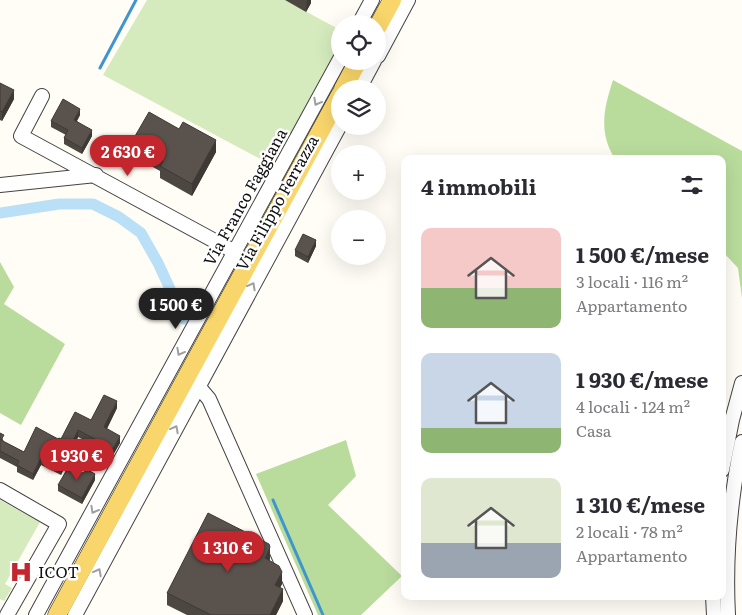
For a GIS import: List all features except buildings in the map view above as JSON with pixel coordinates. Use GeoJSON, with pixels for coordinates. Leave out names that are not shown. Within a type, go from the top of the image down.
{"type":"FeatureCollection","features":[{"type":"Feature","properties":{"kind":"main road"},"geometry":{"type":"LineString","coordinates":[[384,15],[392,0]]}},
{"type":"Feature","properties":{"kind":"main road"},"geometry":{"type":"LineString","coordinates":[[57,615],[331,112]]}},
{"type":"Feature","properties":{"kind":"street"},"geometry":{"type":"LineString","coordinates":[[364,15],[372,0]]}},
{"type":"Feature","properties":{"kind":"street"},"geometry":{"type":"LineString","coordinates":[[386,41],[408,0]]}},
{"type":"Feature","properties":{"kind":"street","name":"Via Franco Faggiana"},"geometry":{"type":"LineString","coordinates":[[36,615],[335,70]]}},
{"type":"Feature","properties":{"kind":"street"},"geometry":{"type":"LineString","coordinates":[[42,96],[21,136],[235,252]]}},
{"type":"Feature","properties":{"kind":"street","name":"Via Filippo Ferrazza"},"geometry":{"type":"LineString","coordinates":[[75,615],[334,135]]}},
{"type":"Feature","properties":{"kind":"street"},"geometry":{"type":"LineString","coordinates":[[0,185],[96,176]]}},
{"type":"Feature","properties":{"kind":"street"},"geometry":{"type":"LineString","coordinates":[[726,450],[742,383]]}},
{"type":"Feature","properties":{"kind":"street"},"geometry":{"type":"LineString","coordinates":[[198,386],[209,399],[305,615]]}},
{"type":"Feature","properties":{"kind":"street"},"geometry":{"type":"LineString","coordinates":[[728,615],[729,534],[742,442]]}},
{"type":"Feature","properties":{"kind":"street"},"geometry":{"type":"LineString","coordinates":[[0,490],[79,537]]}},
{"type":"Feature","properties":{"kind":"street"},"geometry":{"type":"LineString","coordinates":[[7,615],[60,524]]}},
{"type":"Feature","properties":{"kind":"street"},"geometry":{"type":"LineString","coordinates":[[713,600],[714,615]]}},
{"type":"Feature","properties":{"kind":"green space"},"geometry":{"type":"Polygon","coordinates":[[[147,0],[285,0],[331,25],[331,64],[278,160],[266,162],[103,75],[147,0]]]}},
{"type":"Feature","properties":{"kind":"green space"},"geometry":{"type":"Polygon","coordinates":[[[613,80],[742,151],[742,298],[738,268],[726,255],[726,155],[613,155],[606,139],[605,130],[604,120],[613,80]]]}},
{"type":"Feature","properties":{"kind":"green space"},"geometry":{"type":"Polygon","coordinates":[[[0,262],[14,287],[4,304],[65,344],[21,425],[0,413],[0,262]]]}},
{"type":"Feature","properties":{"kind":"green space"},"geometry":{"type":"Polygon","coordinates":[[[346,440],[356,476],[328,505],[401,577],[361,615],[318,615],[256,474],[346,440]]]}},
{"type":"Feature","properties":{"kind":"green space"},"geometry":{"type":"Polygon","coordinates":[[[0,500],[40,522],[5,584],[12,588],[4,601],[0,599],[0,500]]]}},
{"type":"Feature","properties":{"kind":"waterway"},"geometry":{"type":"LineString","coordinates":[[100,68],[136,0]]}},
{"type":"Feature","properties":{"kind":"waterway"},"geometry":{"type":"LineString","coordinates":[[0,213],[59,204],[93,204],[119,217],[141,233],[158,263],[184,319]]}},
{"type":"Feature","properties":{"kind":"waterway"},"geometry":{"type":"LineString","coordinates":[[273,500],[323,615]]}},
{"type":"Feature","properties":{"kind":"place","name":"ICOT"},"geometry":{"type":"Point","coordinates":[21,572]}}]}
